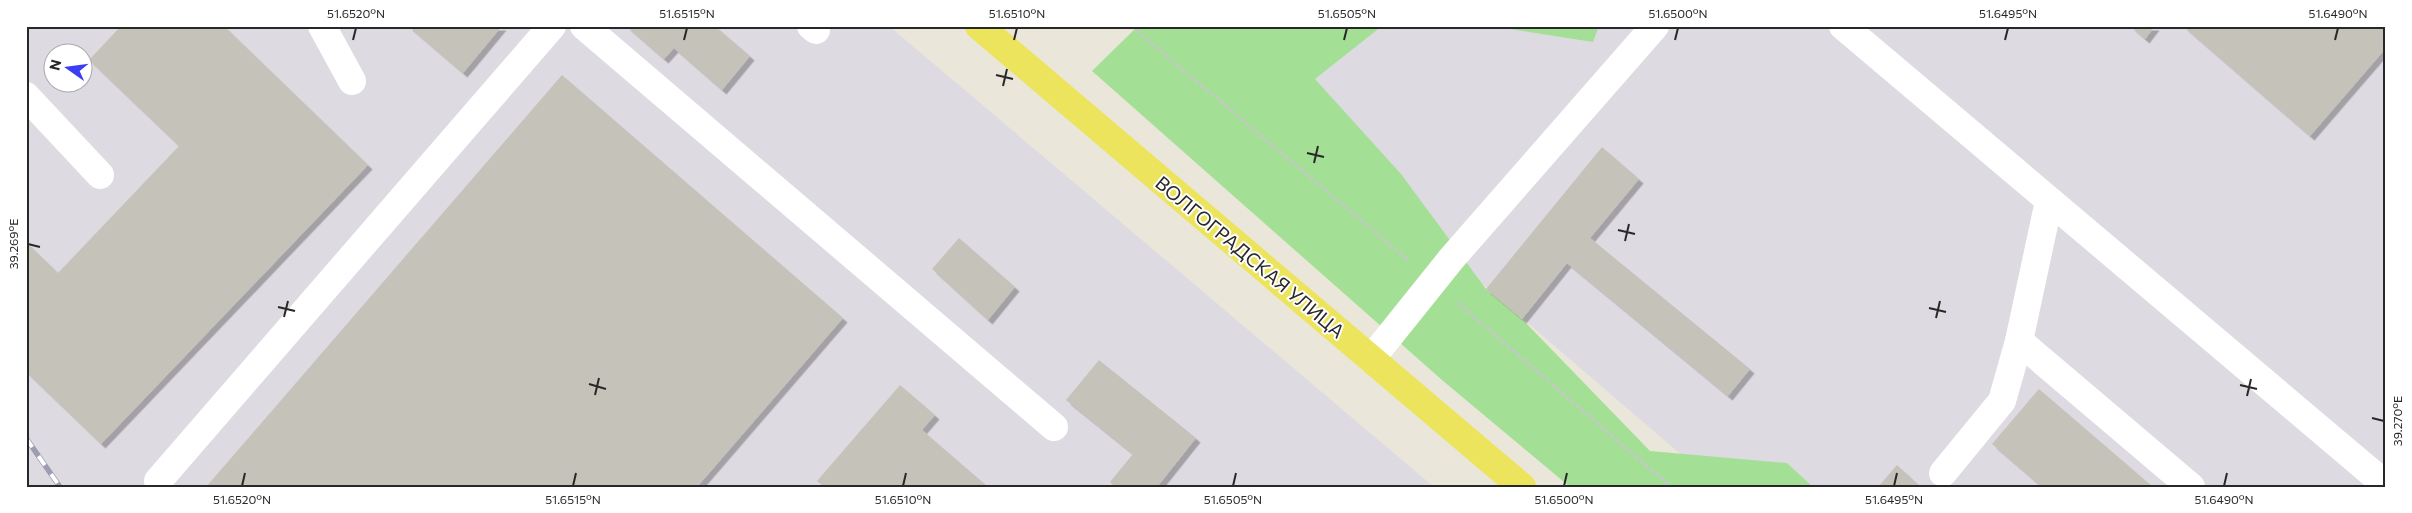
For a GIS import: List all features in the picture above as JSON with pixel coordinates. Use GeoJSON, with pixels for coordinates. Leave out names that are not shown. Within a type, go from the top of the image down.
{"type":"FeatureCollection","features":[{"type":"Feature","properties":{"kind":"main road","name":"ВОЛГОГРАДСКАЯ УЛИЦА"},"geometry":{"type":"LineString","coordinates":[[978,26],[1522,487]]}},
{"type":"Feature","properties":{"kind":"lane"},"geometry":{"type":"LineString","coordinates":[[322,26],[352,81]]}},
{"type":"Feature","properties":{"kind":"lane"},"geometry":{"type":"LineString","coordinates":[[158,481],[552,26]]}},
{"type":"Feature","properties":{"kind":"lane"},"geometry":{"type":"LineString","coordinates":[[584,26],[1054,427]]}},
{"type":"Feature","properties":{"kind":"lane"},"geometry":{"type":"LineString","coordinates":[[1370,359],[1433,281],[1655,26]]}},
{"type":"Feature","properties":{"kind":"lane"},"geometry":{"type":"LineString","coordinates":[[1843,26],[2049,201],[2384,480]]}},
{"type":"Feature","properties":{"kind":"lane"},"geometry":{"type":"LineString","coordinates":[[26,96],[100,175]]}},
{"type":"Feature","properties":{"kind":"lane"},"geometry":{"type":"LineString","coordinates":[[1943,473],[2002,401],[2019,341],[2049,201]]}},
{"type":"Feature","properties":{"kind":"lane"},"geometry":{"type":"LineString","coordinates":[[2019,341],[2191,487]]}},
{"type":"Feature","properties":{"kind":"path"},"geometry":{"type":"LineString","coordinates":[[1131,26],[1433,281],[1671,487]]}},
{"type":"Feature","properties":{"kind":"shaded area"},"geometry":{"type":"Polygon","coordinates":[[[26,26],[889,26],[1434,487],[26,487],[26,26]]]}},
{"type":"Feature","properties":{"kind":"shaded area"},"geometry":{"type":"Polygon","coordinates":[[[1172,26],[2386,26],[2386,487],[1719,487],[1452,258],[1172,26]]]}},
{"type":"Feature","properties":{"kind":"green space"},"geometry":{"type":"Polygon","coordinates":[[[1138,26],[1382,26],[1315,79],[1401,174],[1486,289],[1522,319],[1650,451],[1787,463],[1813,487],[1570,487],[1442,380],[1092,71],[1138,26]]]}},
{"type":"Feature","properties":{"kind":"green space"},"geometry":{"type":"Polygon","coordinates":[[[1491,26],[1599,26],[1593,42],[1491,26]]]}},
{"type":"Feature","properties":{"kind":"building"},"geometry":{"type":"Polygon","coordinates":[[[121,26],[224,26],[368,165],[101,444],[26,372],[26,242],[58,273],[179,146],[92,63],[92,57],[121,26]]]}},
{"type":"Feature","properties":{"kind":"building"},"geometry":{"type":"Polygon","coordinates":[[[408,26],[502,26],[463,73],[408,26]]]}},
{"type":"Feature","properties":{"kind":"building"},"geometry":{"type":"Polygon","coordinates":[[[626,26],[715,26],[750,56],[722,90],[674,48],[664,59],[626,26]]]}},
{"type":"Feature","properties":{"kind":"building"},"geometry":{"type":"Polygon","coordinates":[[[2130,26],[2155,26],[2145,39],[2130,26]]]}},
{"type":"Feature","properties":{"kind":"building"},"geometry":{"type":"Polygon","coordinates":[[[2183,26],[2386,26],[2386,48],[2310,136],[2183,26]]]}},
{"type":"Feature","properties":{"kind":"building"},"geometry":{"type":"Polygon","coordinates":[[[562,75],[843,318],[697,487],[206,487],[562,75]]]}},
{"type":"Feature","properties":{"kind":"building"},"geometry":{"type":"Polygon","coordinates":[[[1602,147],[1639,179],[1590,238],[1750,369],[1728,396],[1567,263],[1522,319],[1486,289],[1602,147]]]}},
{"type":"Feature","properties":{"kind":"building"},"geometry":{"type":"Polygon","coordinates":[[[959,238],[1015,287],[988,320],[932,269],[959,238]]]}},
{"type":"Feature","properties":{"kind":"building"},"geometry":{"type":"Polygon","coordinates":[[[1099,360],[1196,438],[1157,487],[1115,487],[1110,482],[1133,454],[1066,400],[1099,360]]]}},
{"type":"Feature","properties":{"kind":"building"},"geometry":{"type":"Polygon","coordinates":[[[900,385],[935,415],[922,430],[988,487],[824,487],[817,481],[900,385]]]}},
{"type":"Feature","properties":{"kind":"building"},"geometry":{"type":"Polygon","coordinates":[[[2039,389],[2153,487],[2042,487],[1992,444],[2039,389]]]}},
{"type":"Feature","properties":{"kind":"building"},"geometry":{"type":"Polygon","coordinates":[[[1897,465],[1921,487],[1878,487],[1897,465]]]}},
{"type":"Feature","properties":{"kind":"railway"},"geometry":{"type":"LineString","coordinates":[[26,438],[60,487]]}}]}
